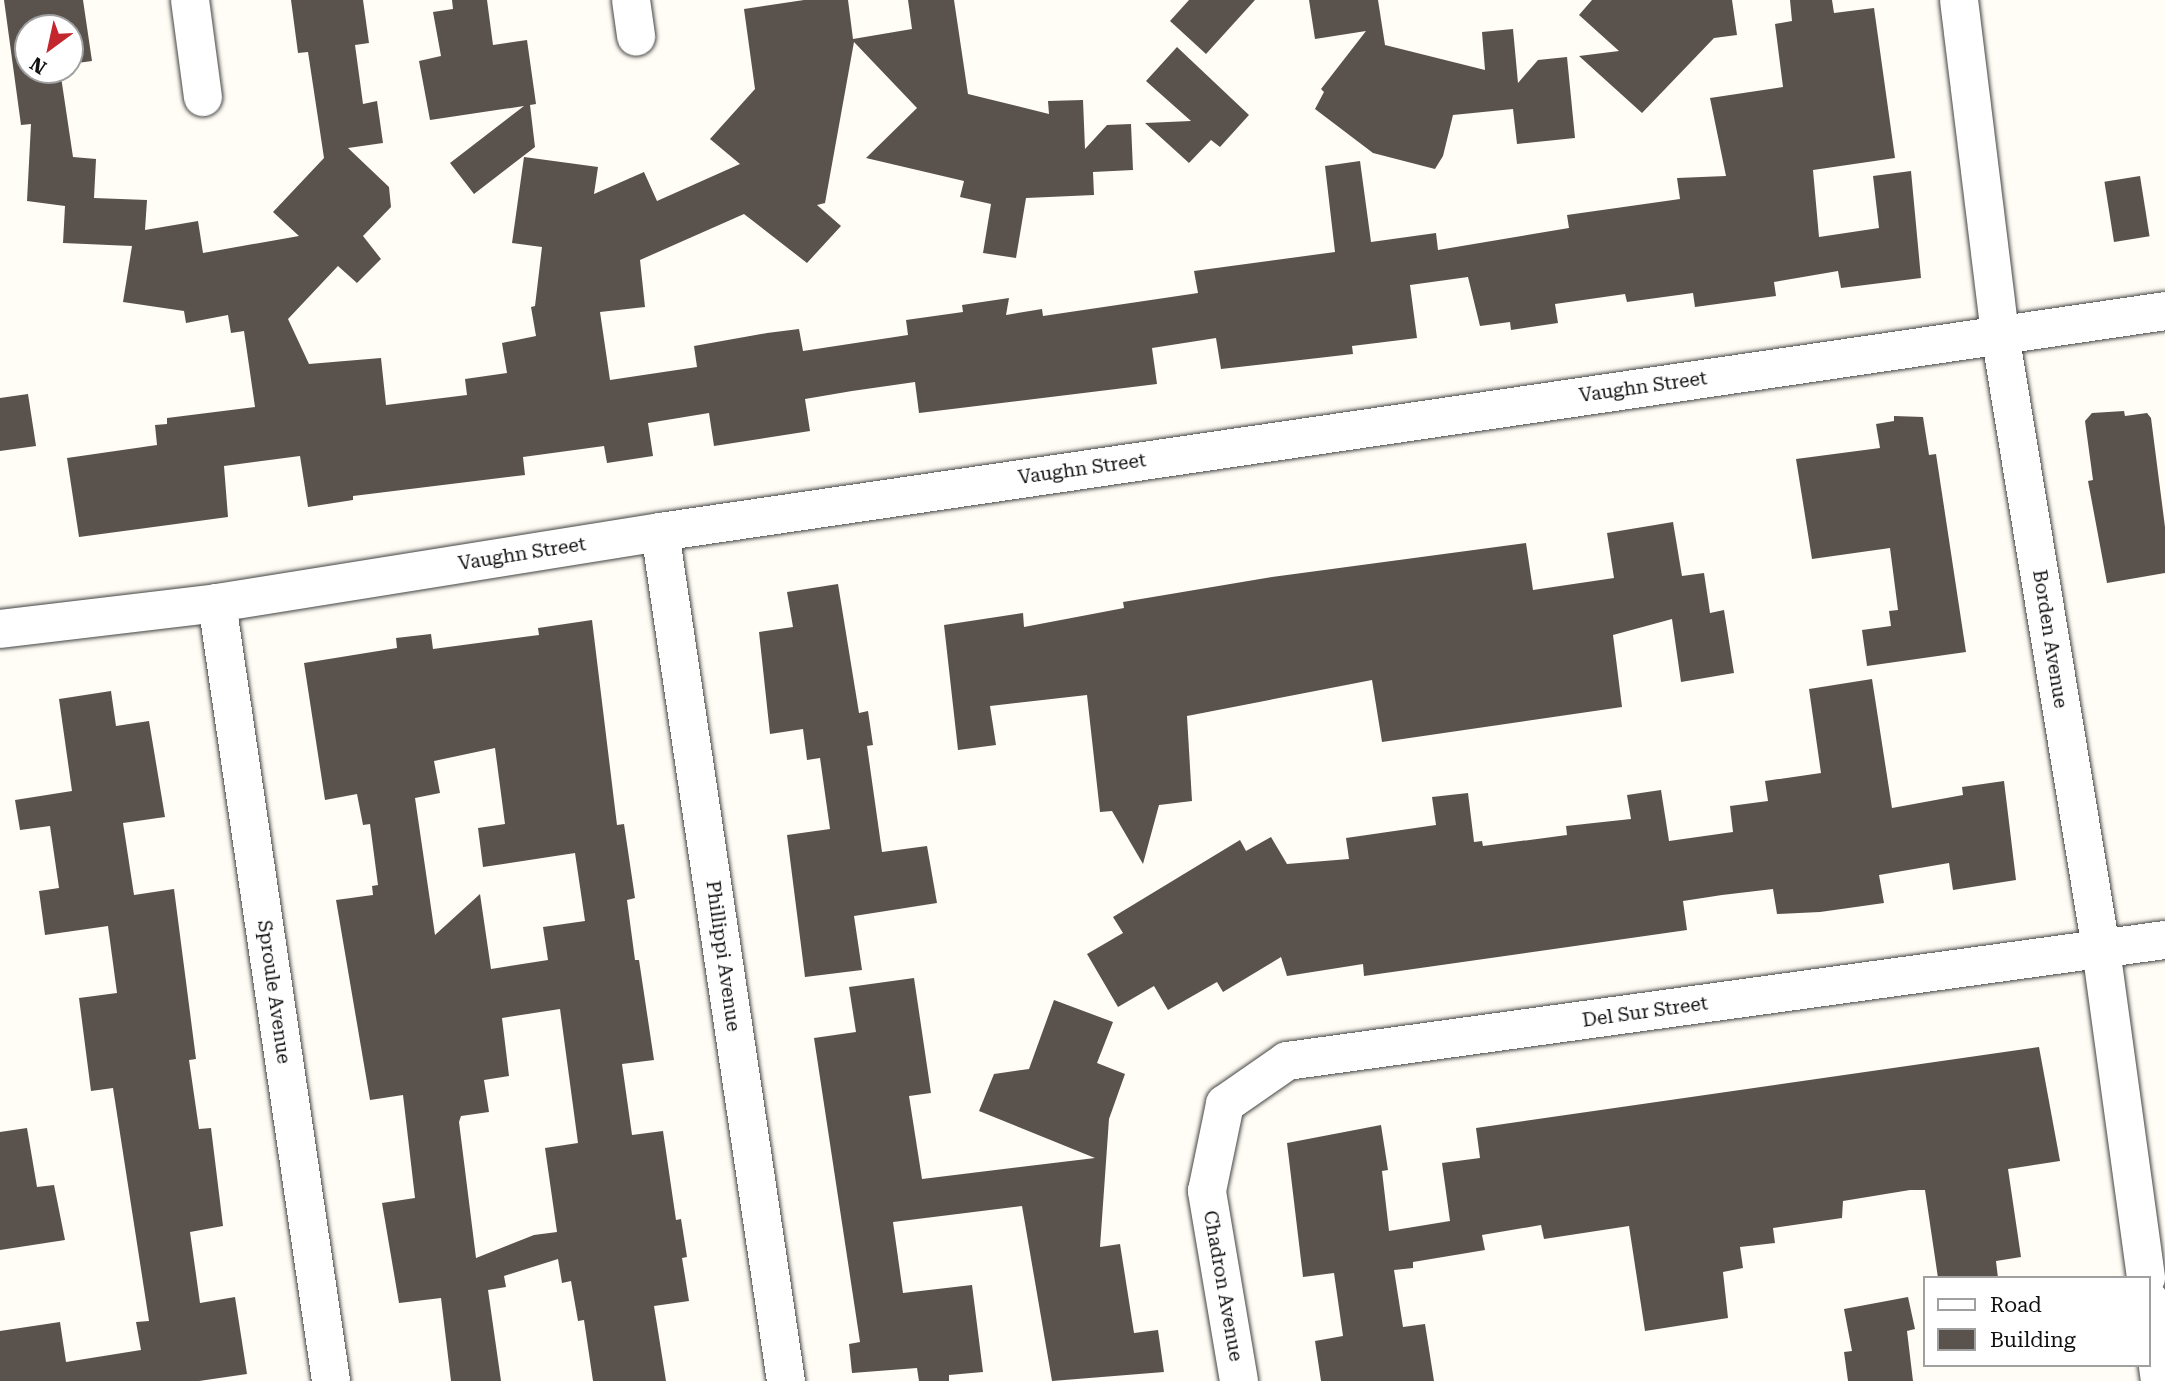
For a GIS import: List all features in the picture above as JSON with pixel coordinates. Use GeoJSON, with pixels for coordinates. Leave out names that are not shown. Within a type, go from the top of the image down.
{"type":"FeatureCollection","features":[{"type":"Feature","properties":{"kind":"street"},"geometry":{"type":"LineString","coordinates":[[190,0],[203,97]]}},
{"type":"Feature","properties":{"kind":"street","name":"Borden Avenue"},"geometry":{"type":"LineString","coordinates":[[1959,0],[2000,334],[2101,949],[2146,1276]]}},
{"type":"Feature","properties":{"kind":"street","name":"Vaughn Street"},"geometry":{"type":"LineString","coordinates":[[0,629],[217,603],[660,532],[2165,310]]}},
{"type":"Feature","properties":{"kind":"street","name":"Phillippi Avenue"},"geometry":{"type":"LineString","coordinates":[[660,532],[786,1381]]}},
{"type":"Feature","properties":{"kind":"street","name":"Sproule Avenue"},"geometry":{"type":"LineString","coordinates":[[217,603],[331,1381]]}},
{"type":"Feature","properties":{"kind":"street","name":"Del Sur Street"},"geometry":{"type":"LineString","coordinates":[[1207,1191],[1224,1104],[1287,1061],[2165,940]]}},
{"type":"Feature","properties":{"kind":"street","name":"Chadron Avenue"},"geometry":{"type":"LineString","coordinates":[[1207,1191],[1239,1381]]}},
{"type":"Feature","properties":{"kind":"street"},"geometry":{"type":"LineString","coordinates":[[2151,1315],[2160,1381]]}},
{"type":"Feature","properties":{"kind":"building"},"geometry":{"type":"Polygon","coordinates":[[[4,0],[83,0],[92,61],[84,62],[84,14],[14,14],[14,74],[4,0]]]}},
{"type":"Feature","properties":{"kind":"building"},"geometry":{"type":"Polygon","coordinates":[[[291,0],[363,0],[369,43],[355,45],[363,104],[377,101],[383,143],[348,148],[389,187],[391,207],[363,236],[381,259],[357,283],[338,266],[288,319],[309,364],[381,358],[386,405],[467,395],[465,379],[507,373],[502,343],[536,336],[531,307],[535,306],[542,247],[512,243],[524,157],[598,167],[594,194],[644,172],[657,201],[740,164],[710,139],[755,89],[744,9],[804,0],[848,0],[853,39],[912,29],[908,0],[954,0],[968,94],[1049,114],[1048,101],[1083,100],[1085,149],[1107,125],[1131,124],[1133,170],[1093,172],[1094,195],[1026,198],[1016,258],[983,253],[991,204],[960,197],[964,181],[866,158],[917,108],[854,42],[825,203],[817,205],[841,226],[807,263],[744,214],[640,260],[645,307],[600,312],[610,380],[697,367],[694,346],[767,333],[799,329],[803,351],[908,335],[906,320],[963,312],[962,305],[1009,298],[1006,315],[1042,309],[1043,316],[1198,293],[1194,271],[1335,252],[1325,166],[1360,161],[1371,242],[1436,233],[1438,250],[1569,228],[1567,215],[1680,199],[1677,178],[1726,176],[1710,98],[1783,87],[1775,24],[1792,21],[1790,0],[1832,0],[1834,13],[1874,8],[1895,158],[1813,170],[1819,237],[1879,228],[1873,176],[1911,171],[1921,278],[1841,288],[1838,271],[1774,282],[1776,296],[1695,307],[1693,293],[1627,302],[1625,294],[1555,304],[1558,323],[1511,330],[1510,322],[1480,326],[1468,277],[1410,285],[1417,338],[1352,346],[1353,354],[1221,369],[1216,338],[1152,348],[1157,384],[919,413],[915,382],[852,391],[805,399],[810,431],[714,446],[709,413],[648,423],[653,456],[607,463],[604,446],[523,457],[525,475],[353,496],[353,500],[308,507],[300,456],[224,466],[228,517],[79,537],[67,458],[157,445],[155,425],[167,424],[167,418],[255,407],[244,331],[231,333],[228,315],[186,323],[184,311],[123,302],[132,246],[63,243],[65,206],[27,201],[31,124],[21,125],[15,84],[62,84],[73,157],[96,159],[94,198],[147,200],[145,230],[198,221],[203,253],[299,236],[273,212],[324,158],[308,52],[298,53],[291,0]]]}},
{"type":"Feature","properties":{"kind":"building"},"geometry":{"type":"Polygon","coordinates":[[[452,0],[487,0],[493,45],[527,40],[536,104],[530,105],[535,147],[474,194],[450,163],[524,106],[430,120],[419,61],[441,56],[433,12],[453,9],[452,0]]]}},
{"type":"Feature","properties":{"kind":"building"},"geometry":{"type":"Polygon","coordinates":[[[1189,0],[1255,0],[1206,54],[1170,21],[1189,0]]]}},
{"type":"Feature","properties":{"kind":"building"},"geometry":{"type":"Polygon","coordinates":[[[1309,0],[1378,0],[1385,45],[1485,70],[1482,32],[1513,29],[1518,83],[1538,60],[1567,57],[1575,138],[1517,144],[1513,109],[1453,115],[1443,156],[1435,169],[1373,153],[1315,109],[1324,92],[1321,89],[1366,31],[1315,39],[1309,0]]]}},
{"type":"Feature","properties":{"kind":"building"},"geometry":{"type":"Polygon","coordinates":[[[1592,0],[1732,0],[1737,35],[1714,38],[1642,113],[1579,56],[1619,51],[1579,15],[1592,0]]]}},
{"type":"Feature","properties":{"kind":"building"},"geometry":{"type":"Polygon","coordinates":[[[1177,47],[1249,115],[1220,147],[1211,140],[1189,163],[1145,123],[1191,121],[1146,81],[1177,47]]]}},
{"type":"Feature","properties":{"kind":"building"},"geometry":{"type":"Polygon","coordinates":[[[2140,176],[2150,236],[2114,242],[2104,182],[2140,176]]]}},
{"type":"Feature","properties":{"kind":"building"},"geometry":{"type":"Polygon","coordinates":[[[28,394],[36,446],[0,451],[0,398],[28,394]]]}},
{"type":"Feature","properties":{"kind":"building"},"geometry":{"type":"Polygon","coordinates":[[[2124,411],[2125,416],[2147,413],[2151,418],[2165,527],[2165,573],[2107,583],[2088,481],[2093,480],[2085,421],[2092,413],[2124,411]]]}},
{"type":"Feature","properties":{"kind":"building"},"geometry":{"type":"Polygon","coordinates":[[[1894,416],[1923,417],[1929,455],[1936,454],[1966,652],[1867,666],[1862,630],[1891,626],[1889,611],[1898,610],[1890,548],[1812,559],[1796,459],[1880,448],[1876,424],[1894,421],[1894,416]]]}},
{"type":"Feature","properties":{"kind":"building"},"geometry":{"type":"Polygon","coordinates":[[[1673,522],[1682,576],[1704,573],[1710,613],[1724,610],[1734,673],[1681,682],[1672,619],[1613,635],[1622,707],[1382,742],[1372,680],[1187,716],[1192,801],[1159,805],[1143,864],[1112,811],[1100,812],[1087,695],[990,706],[996,745],[958,750],[944,625],[1023,613],[1024,627],[1124,608],[1123,602],[1272,577],[1526,543],[1533,590],[1614,578],[1607,533],[1673,522]]]}},
{"type":"Feature","properties":{"kind":"building"},"geometry":{"type":"Polygon","coordinates":[[[838,584],[859,713],[868,711],[873,745],[867,746],[882,852],[927,846],[937,903],[854,916],[862,970],[805,977],[787,835],[830,829],[820,758],[807,760],[803,729],[770,734],[759,632],[793,627],[787,592],[838,584]]]}},
{"type":"Feature","properties":{"kind":"building"},"geometry":{"type":"Polygon","coordinates":[[[592,620],[617,825],[624,824],[635,898],[627,900],[635,960],[639,960],[654,1060],[622,1064],[632,1135],[663,1131],[676,1220],[681,1219],[687,1257],[682,1258],[689,1301],[654,1306],[666,1381],[593,1381],[584,1320],[578,1321],[571,1281],[562,1283],[558,1259],[504,1276],[506,1287],[488,1290],[501,1381],[451,1381],[441,1298],[399,1303],[382,1203],[415,1198],[403,1095],[370,1100],[336,900],[373,895],[372,886],[378,885],[370,824],[363,825],[357,794],[325,800],[304,663],[397,648],[396,638],[431,634],[433,649],[539,635],[538,628],[592,620]],[[495,748],[434,761],[440,793],[415,798],[435,935],[480,894],[491,969],[548,960],[543,927],[585,921],[575,853],[483,867],[478,828],[505,824],[495,748]],[[560,1009],[502,1018],[509,1076],[484,1080],[489,1112],[461,1116],[459,1122],[476,1258],[534,1235],[557,1232],[545,1148],[578,1143],[560,1009]]]}},
{"type":"Feature","properties":{"kind":"building"},"geometry":{"type":"Polygon","coordinates":[[[1872,679],[1892,808],[1963,795],[1962,787],[2004,781],[2016,880],[1953,890],[1949,863],[1879,875],[1884,903],[1820,912],[1777,914],[1773,889],[1722,895],[1683,901],[1687,930],[1364,976],[1363,964],[1287,976],[1281,957],[1223,992],[1217,982],[1168,1010],[1154,986],[1118,1007],[1087,954],[1123,933],[1113,917],[1240,840],[1246,851],[1271,837],[1287,864],[1349,859],[1346,838],[1436,825],[1432,797],[1468,793],[1474,842],[1482,841],[1483,846],[1567,835],[1566,826],[1631,819],[1627,795],[1661,790],[1669,841],[1733,832],[1730,806],[1768,801],[1765,781],[1821,773],[1809,689],[1872,679]]]}},
{"type":"Feature","properties":{"kind":"building"},"geometry":{"type":"Polygon","coordinates":[[[111,691],[116,726],[149,721],[165,817],[123,823],[134,895],[174,889],[196,1059],[189,1060],[199,1129],[211,1128],[223,1226],[190,1232],[200,1303],[235,1297],[247,1374],[199,1381],[0,1381],[0,1331],[60,1322],[66,1362],[141,1350],[136,1322],[149,1321],[113,1088],[91,1091],[79,998],[117,993],[108,926],[45,935],[39,891],[59,888],[50,826],[20,830],[15,800],[72,791],[59,699],[111,691]]]}},
{"type":"Feature","properties":{"kind":"building"},"geometry":{"type":"Polygon","coordinates":[[[914,978],[931,1093],[909,1096],[922,1179],[1095,1158],[979,1111],[994,1074],[1029,1069],[1054,1000],[1113,1022],[1097,1063],[1125,1074],[1109,1119],[1100,1247],[1120,1244],[1134,1333],[1158,1330],[1164,1372],[1052,1381],[1022,1206],[893,1222],[903,1293],[972,1285],[983,1372],[949,1375],[949,1381],[919,1381],[917,1368],[852,1373],[849,1344],[860,1342],[814,1038],[856,1032],[849,987],[914,978]]]}},
{"type":"Feature","properties":{"kind":"building"},"geometry":{"type":"Polygon","coordinates":[[[2039,1047],[2060,1161],[2008,1169],[2021,1257],[1996,1261],[1998,1276],[1938,1276],[1925,1190],[1910,1190],[1843,1201],[1842,1218],[1773,1228],[1775,1243],[1740,1247],[1743,1268],[1723,1272],[1728,1318],[1645,1331],[1629,1226],[1544,1239],[1541,1225],[1482,1235],[1485,1250],[1413,1262],[1413,1268],[1394,1270],[1403,1327],[1425,1324],[1434,1381],[1321,1381],[1315,1341],[1343,1336],[1334,1273],[1303,1277],[1287,1143],[1381,1125],[1388,1170],[1382,1171],[1389,1231],[1450,1221],[1442,1163],[1480,1158],[1476,1128],[2039,1047]]]}},
{"type":"Feature","properties":{"kind":"building"},"geometry":{"type":"Polygon","coordinates":[[[27,1128],[37,1187],[54,1185],[65,1240],[0,1250],[0,1132],[27,1128]]]}},
{"type":"Feature","properties":{"kind":"building"},"geometry":{"type":"Polygon","coordinates":[[[1908,1297],[1915,1329],[1907,1331],[1913,1381],[1848,1381],[1844,1352],[1852,1351],[1844,1309],[1908,1297]]]}}]}
